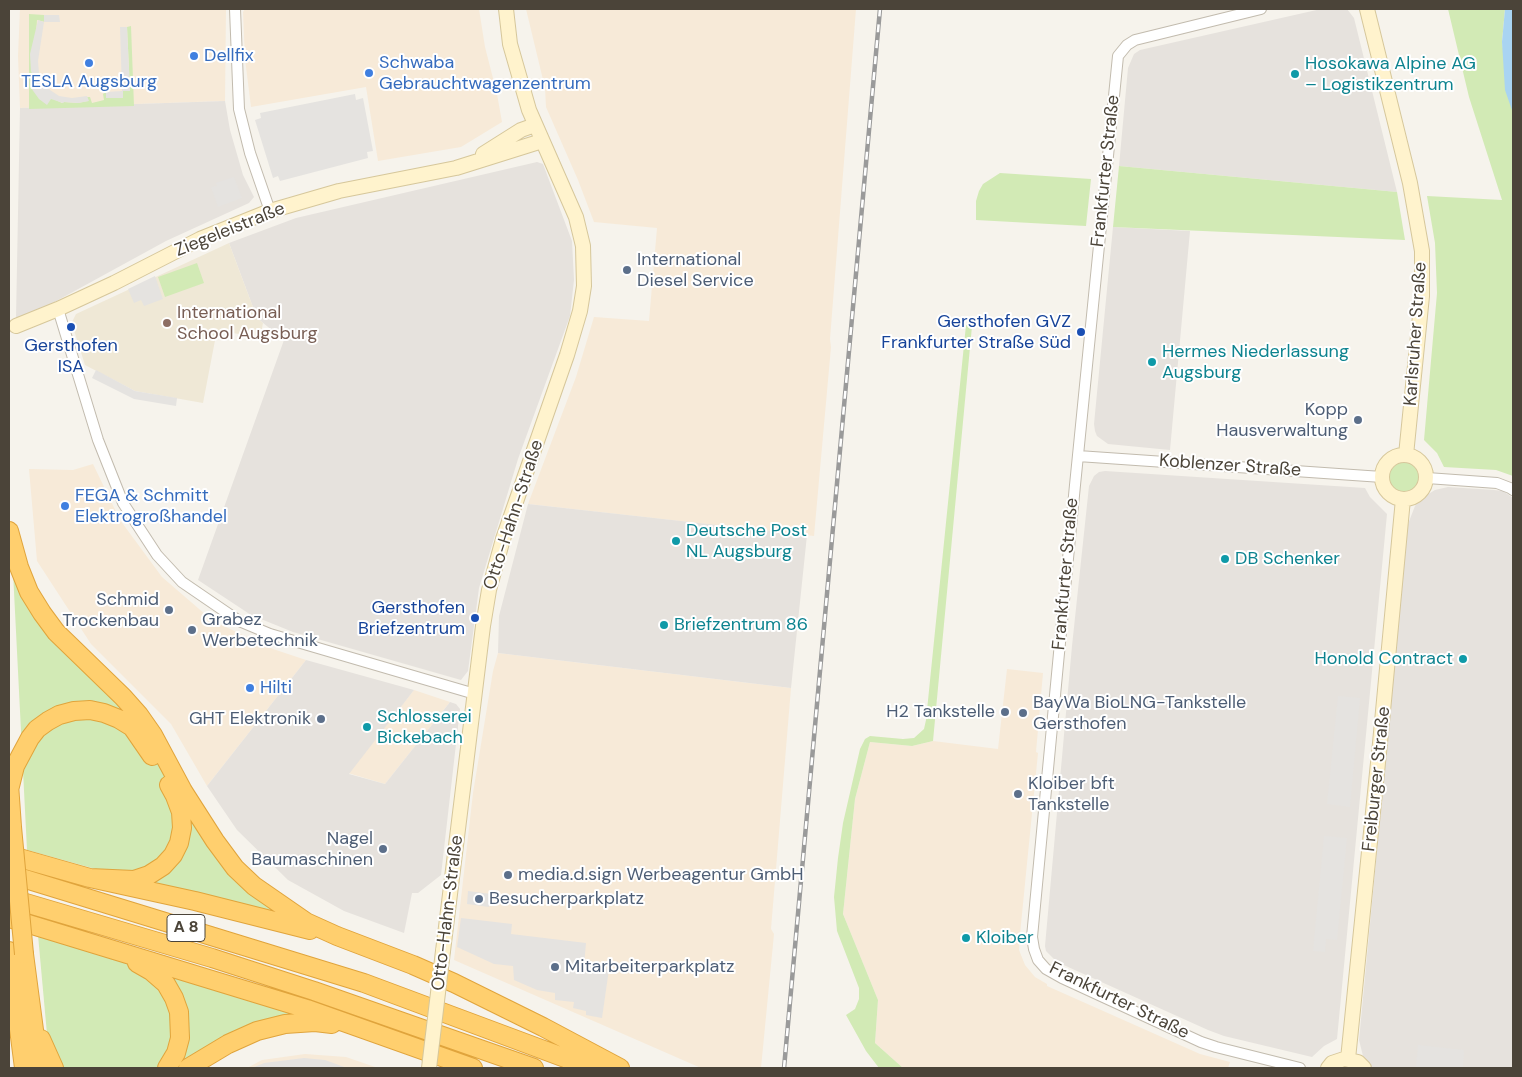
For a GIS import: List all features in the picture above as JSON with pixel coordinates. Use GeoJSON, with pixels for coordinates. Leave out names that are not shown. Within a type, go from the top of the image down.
{"type":"FeatureCollection","features":[{"type":"Feature","properties":{"kind":"highway"},"geometry":{"type":"LineString","coordinates":[[9,531],[18,567],[29,592],[42,613],[56,632],[139,715],[153,735],[176,778],[215,841],[235,868],[254,886],[306,922],[454,983],[544,1027],[620,1068]]}},
{"type":"Feature","properties":{"kind":"highway"},"geometry":{"type":"LineString","coordinates":[[9,790],[15,766],[26,744],[37,729],[48,721],[74,711],[90,710],[119,719],[132,728],[142,740],[176,796],[181,812],[182,828],[179,844],[173,855],[163,866],[149,875],[134,880],[90,878]]}},
{"type":"Feature","properties":{"kind":"highway"},"geometry":{"type":"LineString","coordinates":[[9,784],[16,952],[9,1020]]}},
{"type":"Feature","properties":{"kind":"highway"},"geometry":{"type":"LineString","coordinates":[[9,855],[90,878],[195,901],[337,936]]}},
{"type":"Feature","properties":{"kind":"highway","name":"A 8"},"geometry":{"type":"LineString","coordinates":[[9,874],[364,983],[592,1068]]}},
{"type":"Feature","properties":{"kind":"highway","name":"A 8"},"geometry":{"type":"LineString","coordinates":[[9,898],[212,958],[314,991],[534,1068]]}},
{"type":"Feature","properties":{"kind":"highway"},"geometry":{"type":"LineString","coordinates":[[9,918],[288,1003],[361,1027],[473,1068]]}},
{"type":"Feature","properties":{"kind":"highway"},"geometry":{"type":"LineString","coordinates":[[110,950],[151,971],[166,984],[174,998],[180,1012],[181,1030],[176,1053],[167,1068]]}},
{"type":"Feature","properties":{"kind":"highway"},"geometry":{"type":"LineString","coordinates":[[16,952],[32,1018],[39,1068]]}},
{"type":"Feature","properties":{"kind":"highway"},"geometry":{"type":"LineString","coordinates":[[14,986],[24,1068]]}},
{"type":"Feature","properties":{"kind":"highway"},"geometry":{"type":"LineString","coordinates":[[32,1018],[54,1068]]}},
{"type":"Feature","properties":{"kind":"highway"},"geometry":{"type":"LineString","coordinates":[[188,1068],[228,1044],[257,1031],[285,1024],[315,1022],[361,1027]]}},
{"type":"Feature","properties":{"kind":"street"},"geometry":{"type":"LineString","coordinates":[[235,9],[238,109],[250,153],[270,211]]}},
{"type":"Feature","properties":{"kind":"street","name":"Otto-Hahn-Straße"},"geometry":{"type":"LineString","coordinates":[[429,1068],[485,612],[497,558],[569,350],[580,311],[584,286],[583,246],[576,217],[529,110],[510,44],[506,9]]}},
{"type":"Feature","properties":{"kind":"street","name":"Frankfurter Straße"},"geometry":{"type":"LineString","coordinates":[[1261,9],[1135,40],[1127,45],[1118,56],[1033,925],[1034,949],[1038,960],[1046,969],[1201,1042],[1300,1068]]}},
{"type":"Feature","properties":{"kind":"street","name":"Karlsruher Straße"},"geometry":{"type":"LineString","coordinates":[[1367,9],[1410,183],[1422,251],[1422,296],[1406,455]]}},
{"type":"Feature","properties":{"kind":"street","name":"Ziegeleistraße"},"geometry":{"type":"LineString","coordinates":[[456,168],[496,147],[521,130],[535,125]]}},
{"type":"Feature","properties":{"kind":"street","name":"Ziegeleistraße"},"geometry":{"type":"LineString","coordinates":[[16,326],[114,283],[200,239],[270,211],[339,191],[456,168],[542,141]]}},
{"type":"Feature","properties":{"kind":"street"},"geometry":{"type":"LineString","coordinates":[[58,309],[98,440],[123,503],[157,556],[182,582],[239,621],[270,634],[475,694]]}},
{"type":"Feature","properties":{"kind":"street"},"geometry":{"type":"LineString","coordinates":[[1406,455],[1418,459],[1423,465],[1427,478],[1425,485],[1417,496],[1411,499],[1392,496],[1384,486],[1382,476],[1385,466],[1390,460],[1397,456],[1406,455]]}},
{"type":"Feature","properties":{"kind":"street","name":"Koblenzer Straße"},"geometry":{"type":"LineString","coordinates":[[1078,456],[1382,476]]}},
{"type":"Feature","properties":{"kind":"street"},"geometry":{"type":"LineString","coordinates":[[1427,478],[1497,484],[1513,490]]}},
{"type":"Feature","properties":{"kind":"street","name":"Freiburger Straße"},"geometry":{"type":"LineString","coordinates":[[1348,1059],[1379,763],[1403,499]]}},
{"type":"Feature","properties":{"kind":"street"},"geometry":{"type":"LineString","coordinates":[[1328,1068],[1338,1060],[1348,1059],[1358,1062],[1364,1068]]}},
{"type":"Feature","properties":{"kind":"shaded area"},"geometry":{"type":"Polygon","coordinates":[[[20,9],[226,9],[225,101],[20,108],[18,56],[20,9]]]}},
{"type":"Feature","properties":{"kind":"shaded area","name":"Schwaba Gebrauchtwagenzentrum"},"geometry":{"type":"Polygon","coordinates":[[[245,9],[479,9],[485,47],[502,122],[461,147],[378,161],[366,87],[251,107],[245,59],[243,12],[245,9]]]}},
{"type":"Feature","properties":{"kind":"shaded area"},"geometry":{"type":"Polygon","coordinates":[[[526,9],[856,9],[830,339],[831,347],[814,536],[528,504],[576,377],[594,317],[649,321],[657,228],[594,222],[546,107],[545,88],[526,9]]]}},
{"type":"Feature","properties":{"kind":"shaded area","name":"Hosokawa Alpine AG – Logistikzentrum"},"geometry":{"type":"Polygon","coordinates":[[[1321,9],[1347,9],[1354,18],[1397,192],[1119,166],[1128,68],[1134,54],[1140,50],[1321,9]]]}},
{"type":"Feature","properties":{"kind":"shaded area"},"geometry":{"type":"Polygon","coordinates":[[[44,15],[59,15],[60,22],[44,22],[44,15]]]}},
{"type":"Feature","properties":{"kind":"shaded area"},"geometry":{"type":"Polygon","coordinates":[[[38,20],[44,22],[38,61],[39,73],[43,81],[50,90],[59,96],[72,98],[87,96],[89,101],[63,103],[51,99],[47,105],[39,99],[31,88],[36,84],[31,71],[30,54],[38,20]]]}},
{"type":"Feature","properties":{"kind":"shaded area"},"geometry":{"type":"Polygon","coordinates":[[[120,27],[127,27],[130,91],[123,91],[123,98],[106,98],[106,92],[122,91],[120,27]]]}},
{"type":"Feature","properties":{"kind":"shaded area"},"geometry":{"type":"Polygon","coordinates":[[[355,94],[356,100],[363,98],[373,151],[367,152],[368,158],[280,181],[278,176],[273,178],[255,120],[261,118],[260,113],[355,94]]]}},
{"type":"Feature","properties":{"kind":"shaded area"},"geometry":{"type":"Polygon","coordinates":[[[225,101],[230,130],[243,175],[254,197],[249,203],[166,241],[49,305],[16,318],[20,108],[225,101]]]}},
{"type":"Feature","properties":{"kind":"shaded area"},"geometry":{"type":"Polygon","coordinates":[[[537,162],[543,164],[572,241],[574,280],[570,316],[518,459],[479,588],[468,671],[461,680],[293,632],[251,615],[198,580],[284,340],[257,318],[229,243],[296,218],[537,162]]]}},
{"type":"Feature","properties":{"kind":"shaded area"},"geometry":{"type":"Polygon","coordinates":[[[234,177],[242,198],[218,207],[211,187],[217,186],[216,183],[234,177]]]}},
{"type":"Feature","properties":{"kind":"shaded area"},"geometry":{"type":"Polygon","coordinates":[[[1113,227],[1190,231],[1170,450],[1108,444],[1097,436],[1095,431],[1094,424],[1113,227]]]}},
{"type":"Feature","properties":{"kind":"shaded area","name":"International School Augsburg"},"geometry":{"type":"Polygon","coordinates":[[[229,243],[257,318],[263,323],[260,338],[217,330],[203,403],[135,391],[85,365],[72,322],[76,314],[229,243]]]}},
{"type":"Feature","properties":{"kind":"shaded area"},"geometry":{"type":"Polygon","coordinates":[[[155,276],[163,299],[144,306],[141,300],[134,303],[128,289],[155,276]]]}},
{"type":"Feature","properties":{"kind":"shaded area"},"geometry":{"type":"Polygon","coordinates":[[[96,370],[135,391],[177,398],[176,406],[134,399],[92,378],[96,370]]]}},
{"type":"Feature","properties":{"kind":"shaded area"},"geometry":{"type":"Polygon","coordinates":[[[93,464],[120,520],[162,577],[213,621],[273,649],[306,660],[207,786],[171,724],[91,644],[37,561],[29,469],[73,470],[93,464]]]}},
{"type":"Feature","properties":{"kind":"shaded area"},"geometry":{"type":"Polygon","coordinates":[[[1099,472],[1365,488],[1370,497],[1387,514],[1337,1039],[1324,1046],[1312,1057],[1224,1036],[1208,1030],[1057,962],[1046,951],[1072,646],[1089,486],[1094,476],[1099,472]]]}},
{"type":"Feature","properties":{"kind":"shaded area"},"geometry":{"type":"Polygon","coordinates":[[[1448,487],[1503,491],[1513,498],[1513,1068],[1371,1068],[1363,1056],[1359,1040],[1408,524],[1420,499],[1435,490],[1448,487]]]}},
{"type":"Feature","properties":{"kind":"shaded area"},"geometry":{"type":"Polygon","coordinates":[[[528,504],[807,535],[791,688],[498,653],[499,616],[528,504]]]}},
{"type":"Feature","properties":{"kind":"shaded area"},"geometry":{"type":"Polygon","coordinates":[[[498,653],[791,688],[771,929],[774,934],[761,1068],[701,1068],[454,960],[473,793],[493,671],[498,653]]]}},
{"type":"Feature","properties":{"kind":"shaded area"},"geometry":{"type":"Polygon","coordinates":[[[306,660],[414,690],[349,774],[385,784],[450,702],[456,704],[460,709],[441,875],[418,893],[412,893],[404,933],[344,911],[288,880],[237,830],[207,786],[306,660]]]}},
{"type":"Feature","properties":{"kind":"shaded area"},"geometry":{"type":"Polygon","coordinates":[[[1007,669],[1043,673],[1036,752],[1038,753],[1019,950],[1025,965],[1035,977],[1047,984],[1047,986],[1200,1054],[1230,1062],[1228,1068],[903,1068],[875,1043],[878,1000],[843,914],[855,799],[870,742],[912,746],[933,741],[998,749],[1007,669]]]}},
{"type":"Feature","properties":{"kind":"shaded area"},"geometry":{"type":"Polygon","coordinates":[[[414,690],[450,702],[385,784],[348,773],[414,690]]]}},
{"type":"Feature","properties":{"kind":"shaded area"},"geometry":{"type":"Polygon","coordinates":[[[1338,696],[1360,698],[1350,807],[1327,804],[1338,696]]]}},
{"type":"Feature","properties":{"kind":"shaded area"},"geometry":{"type":"Polygon","coordinates":[[[1324,836],[1347,838],[1337,940],[1326,939],[1325,952],[1313,951],[1324,836]]]}},
{"type":"Feature","properties":{"kind":"shaded area","name":"Besucherparkplatz"},"geometry":{"type":"Polygon","coordinates":[[[468,891],[491,894],[489,907],[467,904],[468,891]]]}},
{"type":"Feature","properties":{"kind":"shaded area","name":"Mitarbeiterparkplatz"},"geometry":{"type":"Polygon","coordinates":[[[461,918],[512,924],[511,934],[586,943],[584,965],[609,969],[602,1018],[586,1015],[586,1011],[573,1008],[574,1002],[555,1000],[555,993],[537,990],[514,980],[513,966],[494,964],[457,947],[461,918]]]}},
{"type":"Feature","properties":{"kind":"shaded area"},"geometry":{"type":"Polygon","coordinates":[[[1418,1045],[1464,1050],[1463,1068],[1416,1068],[1418,1045]]]}},
{"type":"Feature","properties":{"kind":"shaded area"},"geometry":{"type":"Polygon","coordinates":[[[305,1054],[346,1057],[378,1068],[247,1068],[262,1060],[305,1054]]]}},
{"type":"Feature","properties":{"kind":"shaded area"},"geometry":{"type":"Polygon","coordinates":[[[304,1058],[325,1060],[347,1068],[252,1068],[264,1063],[304,1058]]]}},
{"type":"Feature","properties":{"kind":"green space"},"geometry":{"type":"Polygon","coordinates":[[[1448,9],[1505,9],[1502,42],[1513,113],[1513,476],[1496,470],[1444,467],[1437,453],[1424,440],[1437,293],[1435,243],[1427,196],[1502,200],[1469,97],[1448,9]]]}},
{"type":"Feature","properties":{"kind":"green space"},"geometry":{"type":"Polygon","coordinates":[[[29,14],[44,15],[45,22],[37,20],[33,78],[36,84],[31,88],[62,103],[88,101],[87,97],[90,97],[92,103],[104,100],[103,94],[106,92],[107,98],[122,91],[130,90],[127,27],[131,26],[134,106],[29,109],[29,14]]]}},
{"type":"Feature","properties":{"kind":"green space"},"geometry":{"type":"Polygon","coordinates":[[[1119,166],[1397,192],[1405,240],[1113,227],[1119,166]]]}},
{"type":"Feature","properties":{"kind":"green space"},"geometry":{"type":"Polygon","coordinates":[[[1000,173],[1091,179],[1086,226],[976,220],[976,201],[979,191],[983,184],[1000,173]]]}},
{"type":"Feature","properties":{"kind":"green space"},"geometry":{"type":"Polygon","coordinates":[[[197,263],[204,283],[165,297],[158,277],[197,263]]]}},
{"type":"Feature","properties":{"kind":"green space"},"geometry":{"type":"Polygon","coordinates":[[[966,325],[972,326],[933,741],[912,746],[870,742],[855,799],[843,914],[878,1000],[875,1043],[903,1068],[879,1068],[866,1051],[846,1015],[855,1009],[859,999],[859,988],[837,931],[834,897],[838,858],[843,823],[860,749],[865,739],[870,736],[914,738],[924,729],[966,325]]]}},
{"type":"Feature","properties":{"kind":"green space"},"geometry":{"type":"Polygon","coordinates":[[[1405,462],[1411,463],[1416,467],[1420,472],[1420,484],[1416,489],[1411,493],[1405,494],[1399,493],[1394,489],[1390,484],[1389,478],[1390,472],[1394,467],[1399,463],[1405,462]]]}},
{"type":"Feature","properties":{"kind":"green space"},"geometry":{"type":"Polygon","coordinates":[[[13,572],[133,715],[190,806],[286,914],[117,875],[27,850],[13,572]]]}},
{"type":"Feature","properties":{"kind":"green space"},"geometry":{"type":"Polygon","coordinates":[[[38,935],[124,960],[162,981],[178,1022],[162,1068],[63,1068],[53,1055],[47,1034],[38,935]]]}},
{"type":"Feature","properties":{"kind":"green space"},"geometry":{"type":"Polygon","coordinates":[[[163,973],[305,1017],[184,1068],[171,1068],[179,1057],[163,973]]]}},
{"type":"Feature","properties":{"kind":"water"},"geometry":{"type":"Polygon","coordinates":[[[1505,9],[1513,9],[1513,113],[1505,90],[1502,42],[1505,9]]]}},
{"type":"Feature","properties":{"kind":"railway"},"geometry":{"type":"LineString","coordinates":[[784,1068],[880,9]]}},
{"type":"Feature","properties":{"kind":"place","name":"Dellfix"},"geometry":{"type":"Point","coordinates":[194,56]}},
{"type":"Feature","properties":{"kind":"place","name":"TESLA Augsburg"},"geometry":{"type":"Point","coordinates":[89,63]}},
{"type":"Feature","properties":{"kind":"place","name":"Schwaba Gebrauchtwagenzentrum"},"geometry":{"type":"Point","coordinates":[369,73]}},
{"type":"Feature","properties":{"kind":"place","name":"Hosokawa Alpine AG – Logistikzentrum"},"geometry":{"type":"Point","coordinates":[1295,74]}},
{"type":"Feature","properties":{"kind":"place","name":"International Diesel Service"},"geometry":{"type":"Point","coordinates":[627,270]}},
{"type":"Feature","properties":{"kind":"place","name":"International School Augsburg"},"geometry":{"type":"Point","coordinates":[167,323]}},
{"type":"Feature","properties":{"kind":"place","name":"Gersthofen ISA"},"geometry":{"type":"Point","coordinates":[71,327]}},
{"type":"Feature","properties":{"kind":"place","name":"Gersthofen GVZ Frankfurter Straße Süd"},"geometry":{"type":"Point","coordinates":[1081,332]}},
{"type":"Feature","properties":{"kind":"place","name":"Hermes Niederlassung Augsburg"},"geometry":{"type":"Point","coordinates":[1152,362]}},
{"type":"Feature","properties":{"kind":"place","name":"Kopp Hausverwaltung"},"geometry":{"type":"Point","coordinates":[1358,420]}},
{"type":"Feature","properties":{"kind":"place","name":"FEGA & Schmitt Elektrogroßhandel"},"geometry":{"type":"Point","coordinates":[65,506]}},
{"type":"Feature","properties":{"kind":"place","name":"Deutsche Post NL Augsburg"},"geometry":{"type":"Point","coordinates":[676,541]}},
{"type":"Feature","properties":{"kind":"place","name":"DB Schenker"},"geometry":{"type":"Point","coordinates":[1225,559]}},
{"type":"Feature","properties":{"kind":"place","name":"Schmid Trockenbau"},"geometry":{"type":"Point","coordinates":[169,610]}},
{"type":"Feature","properties":{"kind":"place","name":"Gersthofen Briefzentrum"},"geometry":{"type":"Point","coordinates":[475,618]}},
{"type":"Feature","properties":{"kind":"place","name":"Briefzentrum 86"},"geometry":{"type":"Point","coordinates":[664,625]}},
{"type":"Feature","properties":{"kind":"place","name":"Grabez Werbetechnik"},"geometry":{"type":"Point","coordinates":[192,630]}},
{"type":"Feature","properties":{"kind":"place","name":"Honold Contract"},"geometry":{"type":"Point","coordinates":[1463,659]}},
{"type":"Feature","properties":{"kind":"place","name":"Hilti"},"geometry":{"type":"Point","coordinates":[250,688]}},
{"type":"Feature","properties":{"kind":"place","name":"H2 Tankstelle"},"geometry":{"type":"Point","coordinates":[1005,712]}},
{"type":"Feature","properties":{"kind":"place","name":"BayWa BioLNG-Tankstelle Gersthofen"},"geometry":{"type":"Point","coordinates":[1023,713]}},
{"type":"Feature","properties":{"kind":"place","name":"GHT Elektronik"},"geometry":{"type":"Point","coordinates":[321,719]}},
{"type":"Feature","properties":{"kind":"place","name":"Schlosserei Bickebach"},"geometry":{"type":"Point","coordinates":[367,727]}},
{"type":"Feature","properties":{"kind":"place","name":"Kloiber bft Tankstelle"},"geometry":{"type":"Point","coordinates":[1018,794]}},
{"type":"Feature","properties":{"kind":"place","name":"Nagel Baumaschinen"},"geometry":{"type":"Point","coordinates":[383,849]}},
{"type":"Feature","properties":{"kind":"place","name":"media.d.sign Werbeagentur GmbH"},"geometry":{"type":"Point","coordinates":[508,875]}},
{"type":"Feature","properties":{"kind":"place","name":"Besucherparkplatz"},"geometry":{"type":"Point","coordinates":[479,899]}},
{"type":"Feature","properties":{"kind":"place","name":"Kloiber"},"geometry":{"type":"Point","coordinates":[966,938]}},
{"type":"Feature","properties":{"kind":"place","name":"Mitarbeiterparkplatz"},"geometry":{"type":"Point","coordinates":[555,967]}}]}
